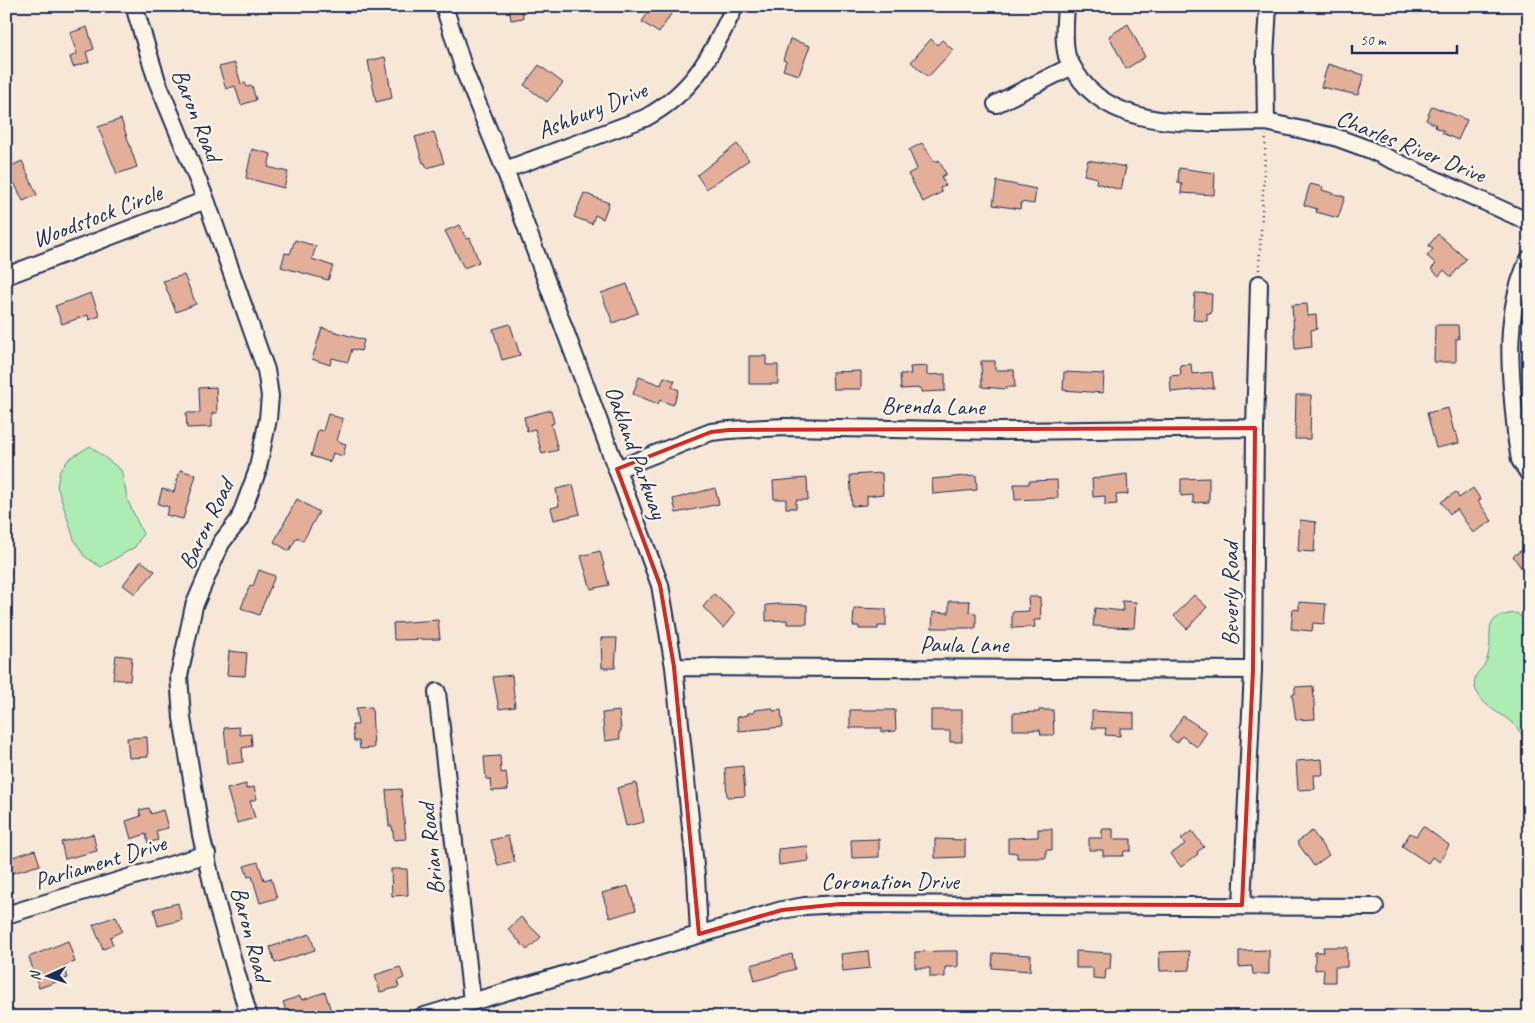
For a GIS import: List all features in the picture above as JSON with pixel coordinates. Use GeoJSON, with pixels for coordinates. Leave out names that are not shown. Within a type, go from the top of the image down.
{"type":"FeatureCollection","features":[{"type":"Feature","properties":{"kind":"street","name":"Baron Road"},"geometry":{"type":"LineString","coordinates":[[134,6],[157,80],[206,200],[266,370],[270,396],[268,419],[257,472],[239,520],[221,543],[194,606],[179,676],[181,712],[188,764],[217,905],[249,1017]]}},
{"type":"Feature","properties":{"kind":"street","name":"Oakland Parkway"},"geometry":{"type":"LineString","coordinates":[[444,6],[465,73],[505,170],[660,585],[674,667],[696,875],[700,934]]}},
{"type":"Feature","properties":{"kind":"street","name":"Ashbury Drive"},"geometry":{"type":"LineString","coordinates":[[505,170],[645,118],[663,108],[688,88],[703,66],[736,6]]}},
{"type":"Feature","properties":{"kind":"street"},"geometry":{"type":"LineString","coordinates":[[996,104],[1072,66],[1067,56],[1066,6]]}},
{"type":"Feature","properties":{"kind":"street"},"geometry":{"type":"LineString","coordinates":[[1266,122],[1265,57],[1268,6]]}},
{"type":"Feature","properties":{"kind":"street","name":"Charles River Drive"},"geometry":{"type":"LineString","coordinates":[[1072,66],[1082,82],[1097,96],[1128,113],[1145,118],[1194,122],[1266,122],[1335,137],[1368,149],[1529,222]]}},
{"type":"Feature","properties":{"kind":"street","name":"Woodstock Circle"},"geometry":{"type":"LineString","coordinates":[[6,276],[206,200]]}},
{"type":"Feature","properties":{"kind":"street"},"geometry":{"type":"LineString","coordinates":[[1529,259],[1518,282],[1509,337],[1517,442],[1520,460],[1529,474]]}},
{"type":"Feature","properties":{"kind":"street","name":"Beverly Road"},"geometry":{"type":"LineString","coordinates":[[1242,905],[1253,670],[1254,428],[1259,284]]}},
{"type":"Feature","properties":{"kind":"street","name":"Brenda Lane"},"geometry":{"type":"LineString","coordinates":[[617,469],[710,432],[729,430],[785,427],[1000,431],[1254,428]]}},
{"type":"Feature","properties":{"kind":"street","name":"Paula Lane"},"geometry":{"type":"LineString","coordinates":[[674,667],[1253,670]]}},
{"type":"Feature","properties":{"kind":"street","name":"Brian Road"},"geometry":{"type":"LineString","coordinates":[[437,692],[472,1001]]}},
{"type":"Feature","properties":{"kind":"street","name":"Parliament Drive"},"geometry":{"type":"LineString","coordinates":[[6,915],[207,854]]}},
{"type":"Feature","properties":{"kind":"street","name":"Coronation Drive"},"geometry":{"type":"LineString","coordinates":[[421,1017],[700,934],[805,906],[1242,905],[1375,907]]}},
{"type":"Feature","properties":{"kind":"path"},"geometry":{"type":"LineString","coordinates":[[1259,284],[1266,122]]}},
{"type":"Feature","properties":{"kind":"highlighted area"},"geometry":{"type":"Polygon","coordinates":[[[1255,428],[1253,670],[1242,905],[840,904],[782,910],[699,934],[674,667],[660,585],[617,469],[711,432],[729,430],[1255,428]]]}},
{"type":"Feature","properties":{"kind":"green space"},"geometry":{"type":"Polygon","coordinates":[[[90,446],[121,470],[128,501],[143,534],[135,547],[101,567],[84,556],[74,539],[57,486],[60,470],[69,459],[90,446]]]}},
{"type":"Feature","properties":{"kind":"green space"},"geometry":{"type":"Polygon","coordinates":[[[1517,613],[1525,621],[1529,631],[1529,761],[1526,745],[1521,733],[1514,724],[1482,700],[1475,685],[1476,676],[1487,659],[1492,623],[1497,618],[1517,613]]]}},
{"type":"Feature","properties":{"kind":"building"},"geometry":{"type":"Polygon","coordinates":[[[509,6],[522,6],[523,18],[511,20],[509,6]]]}},
{"type":"Feature","properties":{"kind":"building"},"geometry":{"type":"Polygon","coordinates":[[[652,6],[676,6],[659,33],[642,22],[652,6]]]}},
{"type":"Feature","properties":{"kind":"building"},"geometry":{"type":"Polygon","coordinates":[[[1128,24],[1145,57],[1126,69],[1109,36],[1128,24]]]}},
{"type":"Feature","properties":{"kind":"building"},"geometry":{"type":"Polygon","coordinates":[[[87,27],[94,49],[86,52],[89,62],[73,67],[70,57],[77,54],[70,33],[87,27]]]}},
{"type":"Feature","properties":{"kind":"building"},"geometry":{"type":"Polygon","coordinates":[[[790,39],[810,46],[799,75],[783,70],[786,61],[783,60],[790,39]]]}},
{"type":"Feature","properties":{"kind":"building"},"geometry":{"type":"Polygon","coordinates":[[[931,39],[937,45],[942,40],[953,50],[928,77],[911,62],[931,39]]]}},
{"type":"Feature","properties":{"kind":"building"},"geometry":{"type":"Polygon","coordinates":[[[385,57],[392,98],[376,102],[368,61],[385,57]]]}},
{"type":"Feature","properties":{"kind":"building"},"geometry":{"type":"Polygon","coordinates":[[[235,63],[241,84],[245,83],[247,87],[252,86],[256,100],[241,105],[235,86],[226,89],[219,67],[235,63]]]}},
{"type":"Feature","properties":{"kind":"building"},"geometry":{"type":"Polygon","coordinates":[[[1328,64],[1364,75],[1358,95],[1321,87],[1328,64]]]}},
{"type":"Feature","properties":{"kind":"building"},"geometry":{"type":"Polygon","coordinates":[[[539,65],[563,83],[547,102],[524,85],[539,65]]]}},
{"type":"Feature","properties":{"kind":"building"},"geometry":{"type":"Polygon","coordinates":[[[1432,106],[1467,120],[1458,140],[1442,133],[1444,131],[1426,120],[1432,106]]]}},
{"type":"Feature","properties":{"kind":"building"},"geometry":{"type":"Polygon","coordinates":[[[121,119],[137,167],[117,174],[98,127],[121,119]]]}},
{"type":"Feature","properties":{"kind":"building"},"geometry":{"type":"Polygon","coordinates":[[[434,132],[444,163],[427,168],[425,163],[423,163],[415,137],[434,132]]]}},
{"type":"Feature","properties":{"kind":"building"},"geometry":{"type":"Polygon","coordinates":[[[922,143],[935,162],[939,160],[946,174],[941,177],[946,185],[940,188],[942,192],[923,202],[908,174],[917,169],[909,150],[922,143]]]}},
{"type":"Feature","properties":{"kind":"building"},"geometry":{"type":"Polygon","coordinates":[[[737,144],[749,160],[706,189],[697,175],[737,144]]]}},
{"type":"Feature","properties":{"kind":"building"},"geometry":{"type":"Polygon","coordinates":[[[252,149],[271,154],[268,167],[288,172],[284,188],[246,178],[252,149]]]}},
{"type":"Feature","properties":{"kind":"building"},"geometry":{"type":"Polygon","coordinates":[[[1088,160],[1126,167],[1121,190],[1096,183],[1097,178],[1084,175],[1088,160]]]}},
{"type":"Feature","properties":{"kind":"building"},"geometry":{"type":"Polygon","coordinates":[[[22,161],[37,195],[23,201],[7,168],[22,161]]]}},
{"type":"Feature","properties":{"kind":"building"},"geometry":{"type":"Polygon","coordinates":[[[1179,168],[1215,173],[1214,195],[1181,193],[1182,184],[1178,183],[1179,168]]]}},
{"type":"Feature","properties":{"kind":"building"},"geometry":{"type":"Polygon","coordinates":[[[997,181],[1036,189],[1034,204],[1021,202],[1020,209],[993,205],[997,181]]]}},
{"type":"Feature","properties":{"kind":"building"},"geometry":{"type":"Polygon","coordinates":[[[1310,184],[1323,187],[1322,190],[1345,197],[1338,218],[1316,212],[1317,209],[1304,205],[1310,184]]]}},
{"type":"Feature","properties":{"kind":"building"},"geometry":{"type":"Polygon","coordinates":[[[584,193],[609,203],[603,219],[595,215],[592,224],[574,217],[584,193]]]}},
{"type":"Feature","properties":{"kind":"building"},"geometry":{"type":"Polygon","coordinates":[[[460,225],[466,239],[470,238],[479,262],[464,268],[445,231],[460,225]]]}},
{"type":"Feature","properties":{"kind":"building"},"geometry":{"type":"Polygon","coordinates":[[[1438,234],[1466,259],[1451,277],[1444,270],[1439,276],[1431,269],[1436,264],[1427,256],[1433,249],[1428,246],[1438,234]]]}},
{"type":"Feature","properties":{"kind":"building"},"geometry":{"type":"Polygon","coordinates":[[[295,240],[316,246],[312,259],[333,266],[328,280],[281,267],[285,253],[290,254],[295,240]]]}},
{"type":"Feature","properties":{"kind":"building"},"geometry":{"type":"Polygon","coordinates":[[[184,275],[196,304],[176,312],[163,281],[184,275]]]}},
{"type":"Feature","properties":{"kind":"building"},"geometry":{"type":"Polygon","coordinates":[[[627,284],[638,313],[613,323],[601,293],[627,284]]]}},
{"type":"Feature","properties":{"kind":"building"},"geometry":{"type":"Polygon","coordinates":[[[91,293],[100,316],[89,320],[88,315],[62,324],[55,306],[91,293]]]}},
{"type":"Feature","properties":{"kind":"building"},"geometry":{"type":"Polygon","coordinates":[[[1195,293],[1212,294],[1211,314],[1207,313],[1207,321],[1193,320],[1195,293]]]}},
{"type":"Feature","properties":{"kind":"building"},"geometry":{"type":"Polygon","coordinates":[[[1307,304],[1308,316],[1316,315],[1317,329],[1311,330],[1312,347],[1295,349],[1292,305],[1307,304]]]}},
{"type":"Feature","properties":{"kind":"building"},"geometry":{"type":"Polygon","coordinates":[[[510,324],[520,355],[502,360],[493,329],[510,324]]]}},
{"type":"Feature","properties":{"kind":"building"},"geometry":{"type":"Polygon","coordinates":[[[1435,325],[1458,325],[1459,339],[1456,339],[1456,362],[1434,362],[1435,325]]]}},
{"type":"Feature","properties":{"kind":"building"},"geometry":{"type":"Polygon","coordinates":[[[322,328],[364,340],[361,351],[352,349],[348,362],[332,358],[330,365],[312,359],[322,328]]]}},
{"type":"Feature","properties":{"kind":"building"},"geometry":{"type":"Polygon","coordinates":[[[749,356],[766,356],[766,365],[778,365],[778,384],[749,384],[749,356]]]}},
{"type":"Feature","properties":{"kind":"building"},"geometry":{"type":"Polygon","coordinates":[[[981,361],[995,361],[995,370],[1014,370],[1015,387],[1006,387],[1007,389],[982,387],[981,361]]]}},
{"type":"Feature","properties":{"kind":"building"},"geometry":{"type":"Polygon","coordinates":[[[1191,364],[1192,374],[1212,372],[1214,388],[1171,392],[1170,376],[1181,375],[1180,365],[1191,364]]]}},
{"type":"Feature","properties":{"kind":"building"},"geometry":{"type":"Polygon","coordinates":[[[927,366],[927,375],[945,374],[945,391],[921,392],[921,388],[901,389],[900,374],[911,374],[910,367],[927,366]]]}},
{"type":"Feature","properties":{"kind":"building"},"geometry":{"type":"Polygon","coordinates":[[[861,371],[861,389],[833,389],[832,372],[861,371]]]}},
{"type":"Feature","properties":{"kind":"building"},"geometry":{"type":"Polygon","coordinates":[[[1064,372],[1104,374],[1103,393],[1063,390],[1064,372]]]}},
{"type":"Feature","properties":{"kind":"building"},"geometry":{"type":"Polygon","coordinates":[[[639,377],[661,385],[664,377],[675,381],[672,387],[679,390],[673,405],[660,400],[658,404],[633,394],[639,377]]]}},
{"type":"Feature","properties":{"kind":"building"},"geometry":{"type":"Polygon","coordinates":[[[216,387],[217,413],[212,413],[212,427],[187,428],[186,413],[200,413],[199,388],[216,387]]]}},
{"type":"Feature","properties":{"kind":"building"},"geometry":{"type":"Polygon","coordinates":[[[1296,395],[1311,395],[1310,439],[1295,439],[1296,395]]]}},
{"type":"Feature","properties":{"kind":"building"},"geometry":{"type":"Polygon","coordinates":[[[1448,408],[1459,443],[1436,448],[1427,413],[1448,408]]]}},
{"type":"Feature","properties":{"kind":"building"},"geometry":{"type":"Polygon","coordinates":[[[551,410],[554,423],[551,424],[558,450],[542,454],[535,429],[527,431],[524,417],[551,410]]]}},
{"type":"Feature","properties":{"kind":"building"},"geometry":{"type":"Polygon","coordinates":[[[328,414],[343,419],[337,441],[346,444],[343,456],[333,453],[330,462],[311,456],[318,430],[323,431],[328,414]]]}},
{"type":"Feature","properties":{"kind":"building"},"geometry":{"type":"Polygon","coordinates":[[[180,470],[196,475],[183,519],[166,515],[169,507],[158,504],[162,489],[174,492],[180,470]]]}},
{"type":"Feature","properties":{"kind":"building"},"geometry":{"type":"Polygon","coordinates":[[[882,473],[883,494],[867,496],[867,505],[852,506],[850,475],[882,473]]]}},
{"type":"Feature","properties":{"kind":"building"},"geometry":{"type":"Polygon","coordinates":[[[1127,474],[1128,494],[1116,495],[1117,504],[1105,505],[1105,496],[1093,497],[1092,479],[1127,474]]]}},
{"type":"Feature","properties":{"kind":"building"},"geometry":{"type":"Polygon","coordinates":[[[976,475],[977,490],[933,494],[932,479],[976,475]]]}},
{"type":"Feature","properties":{"kind":"building"},"geometry":{"type":"Polygon","coordinates":[[[807,478],[808,500],[796,500],[796,508],[786,508],[786,499],[774,499],[773,481],[807,478]]]}},
{"type":"Feature","properties":{"kind":"building"},"geometry":{"type":"Polygon","coordinates":[[[1209,478],[1209,502],[1193,503],[1193,495],[1181,496],[1181,479],[1209,478]]]}},
{"type":"Feature","properties":{"kind":"building"},"geometry":{"type":"Polygon","coordinates":[[[1057,480],[1058,498],[1015,500],[1014,484],[1029,484],[1029,481],[1057,480]]]}},
{"type":"Feature","properties":{"kind":"building"},"geometry":{"type":"Polygon","coordinates":[[[573,485],[580,514],[554,520],[551,508],[559,506],[556,489],[573,485]]]}},
{"type":"Feature","properties":{"kind":"building"},"geometry":{"type":"Polygon","coordinates":[[[715,488],[719,504],[676,513],[673,499],[715,488]]]}},
{"type":"Feature","properties":{"kind":"building"},"geometry":{"type":"Polygon","coordinates":[[[1473,488],[1481,500],[1478,501],[1492,521],[1473,533],[1457,509],[1450,514],[1441,502],[1456,492],[1459,498],[1473,488]]]}},
{"type":"Feature","properties":{"kind":"building"},"geometry":{"type":"Polygon","coordinates":[[[297,499],[319,512],[303,541],[297,537],[289,551],[274,542],[297,499]]]}},
{"type":"Feature","properties":{"kind":"building"},"geometry":{"type":"Polygon","coordinates":[[[1300,520],[1316,522],[1314,552],[1298,551],[1300,520]]]}},
{"type":"Feature","properties":{"kind":"building"},"geometry":{"type":"Polygon","coordinates":[[[1529,545],[1529,579],[1513,556],[1529,545]]]}},
{"type":"Feature","properties":{"kind":"building"},"geometry":{"type":"Polygon","coordinates":[[[600,551],[609,585],[591,589],[581,556],[600,551]]]}},
{"type":"Feature","properties":{"kind":"building"},"geometry":{"type":"Polygon","coordinates":[[[141,561],[155,571],[135,594],[123,585],[141,561]]]}},
{"type":"Feature","properties":{"kind":"building"},"geometry":{"type":"Polygon","coordinates":[[[259,570],[275,576],[259,615],[241,608],[250,585],[253,586],[259,570]]]}},
{"type":"Feature","properties":{"kind":"building"},"geometry":{"type":"Polygon","coordinates":[[[714,594],[735,613],[723,628],[703,607],[714,594]]]}},
{"type":"Feature","properties":{"kind":"building"},"geometry":{"type":"Polygon","coordinates":[[[1194,595],[1207,607],[1187,629],[1174,616],[1194,595]]]}},
{"type":"Feature","properties":{"kind":"building"},"geometry":{"type":"Polygon","coordinates":[[[1028,597],[1040,597],[1041,620],[1034,620],[1035,627],[1012,628],[1012,612],[1029,611],[1028,597]]]}},
{"type":"Feature","properties":{"kind":"building"},"geometry":{"type":"Polygon","coordinates":[[[949,601],[970,601],[969,612],[976,613],[976,628],[932,628],[933,612],[949,613],[949,601]]]}},
{"type":"Feature","properties":{"kind":"building"},"geometry":{"type":"Polygon","coordinates":[[[1122,601],[1136,602],[1134,628],[1093,626],[1095,608],[1123,611],[1122,601]]]}},
{"type":"Feature","properties":{"kind":"building"},"geometry":{"type":"Polygon","coordinates":[[[1299,602],[1326,604],[1324,624],[1313,623],[1312,631],[1291,629],[1293,609],[1299,610],[1299,602]]]}},
{"type":"Feature","properties":{"kind":"building"},"geometry":{"type":"Polygon","coordinates":[[[766,605],[807,605],[807,624],[787,624],[787,620],[766,621],[766,605]]]}},
{"type":"Feature","properties":{"kind":"building"},"geometry":{"type":"Polygon","coordinates":[[[854,608],[886,609],[886,626],[878,626],[878,629],[859,629],[859,626],[853,626],[854,608]]]}},
{"type":"Feature","properties":{"kind":"building"},"geometry":{"type":"Polygon","coordinates":[[[438,620],[440,639],[394,640],[393,623],[438,620]]]}},
{"type":"Feature","properties":{"kind":"building"},"geometry":{"type":"Polygon","coordinates":[[[601,638],[617,638],[615,668],[602,668],[601,638]]]}},
{"type":"Feature","properties":{"kind":"building"},"geometry":{"type":"Polygon","coordinates":[[[229,651],[247,653],[245,676],[227,675],[229,651]]]}},
{"type":"Feature","properties":{"kind":"building"},"geometry":{"type":"Polygon","coordinates":[[[116,655],[132,657],[130,681],[113,679],[116,655]]]}},
{"type":"Feature","properties":{"kind":"building"},"geometry":{"type":"Polygon","coordinates":[[[512,675],[515,707],[499,709],[493,677],[512,675]]]}},
{"type":"Feature","properties":{"kind":"building"},"geometry":{"type":"Polygon","coordinates":[[[1313,686],[1315,719],[1296,720],[1292,694],[1295,694],[1295,687],[1313,686]]]}},
{"type":"Feature","properties":{"kind":"building"},"geometry":{"type":"Polygon","coordinates":[[[372,707],[374,748],[360,749],[359,741],[354,741],[352,725],[358,725],[356,708],[372,707]]]}},
{"type":"Feature","properties":{"kind":"building"},"geometry":{"type":"Polygon","coordinates":[[[772,708],[773,711],[781,710],[783,727],[739,731],[737,717],[754,713],[754,710],[772,708]]]}},
{"type":"Feature","properties":{"kind":"building"},"geometry":{"type":"Polygon","coordinates":[[[850,710],[895,710],[896,731],[882,732],[882,728],[850,728],[850,710]]]}},
{"type":"Feature","properties":{"kind":"building"},"geometry":{"type":"Polygon","coordinates":[[[931,710],[962,710],[962,742],[950,742],[950,731],[931,731],[931,710]]]}},
{"type":"Feature","properties":{"kind":"building"},"geometry":{"type":"Polygon","coordinates":[[[1039,710],[1053,710],[1054,735],[1041,735],[1040,730],[1013,730],[1013,713],[1039,712],[1039,710]]]}},
{"type":"Feature","properties":{"kind":"building"},"geometry":{"type":"Polygon","coordinates":[[[619,711],[620,739],[605,741],[602,713],[619,711]]]}},
{"type":"Feature","properties":{"kind":"building"},"geometry":{"type":"Polygon","coordinates":[[[1092,711],[1134,713],[1134,728],[1120,728],[1120,736],[1105,735],[1106,728],[1092,728],[1092,711]]]}},
{"type":"Feature","properties":{"kind":"building"},"geometry":{"type":"Polygon","coordinates":[[[1183,716],[1207,732],[1197,747],[1182,736],[1177,743],[1169,737],[1183,716]]]}},
{"type":"Feature","properties":{"kind":"building"},"geometry":{"type":"Polygon","coordinates":[[[239,727],[240,735],[251,734],[252,746],[242,748],[243,762],[228,764],[224,728],[239,727]]]}},
{"type":"Feature","properties":{"kind":"building"},"geometry":{"type":"Polygon","coordinates":[[[147,737],[148,757],[129,758],[127,738],[147,737]]]}},
{"type":"Feature","properties":{"kind":"building"},"geometry":{"type":"Polygon","coordinates":[[[500,756],[501,773],[506,772],[508,790],[491,791],[490,779],[486,779],[484,757],[500,756]]]}},
{"type":"Feature","properties":{"kind":"building"},"geometry":{"type":"Polygon","coordinates":[[[1322,759],[1323,775],[1314,775],[1315,789],[1298,790],[1296,761],[1322,759]]]}},
{"type":"Feature","properties":{"kind":"building"},"geometry":{"type":"Polygon","coordinates":[[[743,766],[745,796],[727,797],[725,768],[743,766]]]}},
{"type":"Feature","properties":{"kind":"building"},"geometry":{"type":"Polygon","coordinates":[[[636,783],[644,822],[626,826],[617,788],[636,783]]]}},
{"type":"Feature","properties":{"kind":"building"},"geometry":{"type":"Polygon","coordinates":[[[246,784],[246,789],[254,787],[257,799],[250,801],[255,818],[237,823],[227,789],[246,784]]]}},
{"type":"Feature","properties":{"kind":"building"},"geometry":{"type":"Polygon","coordinates":[[[401,789],[406,839],[394,840],[392,826],[389,826],[386,790],[401,789]]]}},
{"type":"Feature","properties":{"kind":"building"},"geometry":{"type":"Polygon","coordinates":[[[149,808],[151,814],[163,810],[168,828],[156,831],[158,840],[148,843],[146,834],[131,839],[126,821],[141,816],[139,810],[149,808]]]}},
{"type":"Feature","properties":{"kind":"building"},"geometry":{"type":"Polygon","coordinates":[[[1423,826],[1449,845],[1440,862],[1432,857],[1428,863],[1402,846],[1410,833],[1416,836],[1423,826]]]}},
{"type":"Feature","properties":{"kind":"building"},"geometry":{"type":"Polygon","coordinates":[[[1038,829],[1052,829],[1052,850],[1046,850],[1046,858],[1017,858],[1017,853],[1008,852],[1008,838],[1038,837],[1038,829]]]}},
{"type":"Feature","properties":{"kind":"building"},"geometry":{"type":"Polygon","coordinates":[[[1102,829],[1113,829],[1113,839],[1131,839],[1131,851],[1124,851],[1123,856],[1103,856],[1103,850],[1089,850],[1089,838],[1102,838],[1102,829]]]}},
{"type":"Feature","properties":{"kind":"building"},"geometry":{"type":"Polygon","coordinates":[[[1192,831],[1204,847],[1181,867],[1171,854],[1185,844],[1181,839],[1192,831]]]}},
{"type":"Feature","properties":{"kind":"building"},"geometry":{"type":"Polygon","coordinates":[[[1312,831],[1329,855],[1314,866],[1297,842],[1312,831]]]}},
{"type":"Feature","properties":{"kind":"building"},"geometry":{"type":"Polygon","coordinates":[[[93,834],[97,851],[65,859],[61,842],[93,834]]]}},
{"type":"Feature","properties":{"kind":"building"},"geometry":{"type":"Polygon","coordinates":[[[508,836],[515,862],[498,866],[491,840],[508,836]]]}},
{"type":"Feature","properties":{"kind":"building"},"geometry":{"type":"Polygon","coordinates":[[[879,839],[879,857],[852,858],[851,840],[879,839]]]}},
{"type":"Feature","properties":{"kind":"building"},"geometry":{"type":"Polygon","coordinates":[[[935,839],[965,840],[965,857],[935,858],[935,839]]]}},
{"type":"Feature","properties":{"kind":"building"},"geometry":{"type":"Polygon","coordinates":[[[807,846],[809,861],[779,865],[778,849],[807,846]]]}},
{"type":"Feature","properties":{"kind":"building"},"geometry":{"type":"Polygon","coordinates":[[[35,850],[40,865],[6,875],[6,859],[35,850]]]}},
{"type":"Feature","properties":{"kind":"building"},"geometry":{"type":"Polygon","coordinates":[[[258,862],[264,880],[271,878],[277,898],[260,903],[252,876],[248,877],[244,866],[258,862]]]}},
{"type":"Feature","properties":{"kind":"building"},"geometry":{"type":"Polygon","coordinates":[[[391,869],[407,869],[408,895],[392,896],[391,869]]]}},
{"type":"Feature","properties":{"kind":"building"},"geometry":{"type":"Polygon","coordinates":[[[628,886],[636,910],[610,918],[602,893],[628,886]]]}},
{"type":"Feature","properties":{"kind":"building"},"geometry":{"type":"Polygon","coordinates":[[[178,903],[182,920],[158,926],[154,909],[178,903]]]}},
{"type":"Feature","properties":{"kind":"building"},"geometry":{"type":"Polygon","coordinates":[[[116,916],[122,931],[110,937],[113,945],[103,949],[93,925],[116,916]]]}},
{"type":"Feature","properties":{"kind":"building"},"geometry":{"type":"Polygon","coordinates":[[[521,917],[541,937],[527,950],[508,929],[521,917]]]}},
{"type":"Feature","properties":{"kind":"building"},"geometry":{"type":"Polygon","coordinates":[[[310,934],[315,950],[275,963],[270,947],[310,934]]]}},
{"type":"Feature","properties":{"kind":"building"},"geometry":{"type":"Polygon","coordinates":[[[68,941],[75,962],[64,966],[68,978],[39,988],[29,957],[68,941]]]}},
{"type":"Feature","properties":{"kind":"building"},"geometry":{"type":"Polygon","coordinates":[[[1323,947],[1347,947],[1347,967],[1335,967],[1335,982],[1323,982],[1324,969],[1315,970],[1315,952],[1324,952],[1323,947]]]}},
{"type":"Feature","properties":{"kind":"building"},"geometry":{"type":"Polygon","coordinates":[[[1269,950],[1269,974],[1253,974],[1252,966],[1239,967],[1239,951],[1269,950]]]}},
{"type":"Feature","properties":{"kind":"building"},"geometry":{"type":"Polygon","coordinates":[[[868,951],[870,968],[843,971],[841,954],[868,951]]]}},
{"type":"Feature","properties":{"kind":"building"},"geometry":{"type":"Polygon","coordinates":[[[958,951],[958,967],[945,967],[945,977],[930,977],[930,968],[915,968],[915,952],[958,951]]]}},
{"type":"Feature","properties":{"kind":"building"},"geometry":{"type":"Polygon","coordinates":[[[1076,951],[1111,953],[1110,969],[1106,969],[1105,979],[1093,978],[1093,968],[1076,968],[1076,951]]]}},
{"type":"Feature","properties":{"kind":"building"},"geometry":{"type":"Polygon","coordinates":[[[1189,951],[1190,970],[1160,971],[1159,952],[1189,951]]]}},
{"type":"Feature","properties":{"kind":"building"},"geometry":{"type":"Polygon","coordinates":[[[993,953],[1031,955],[1030,971],[992,968],[993,953]]]}},
{"type":"Feature","properties":{"kind":"building"},"geometry":{"type":"Polygon","coordinates":[[[792,954],[795,969],[755,981],[751,965],[792,954]]]}},
{"type":"Feature","properties":{"kind":"building"},"geometry":{"type":"Polygon","coordinates":[[[400,967],[404,978],[397,981],[399,987],[380,992],[375,975],[400,967]]]}},
{"type":"Feature","properties":{"kind":"building"},"geometry":{"type":"Polygon","coordinates":[[[325,992],[331,1011],[316,1017],[288,1017],[283,1002],[300,996],[302,1000],[325,992]]]}}]}
